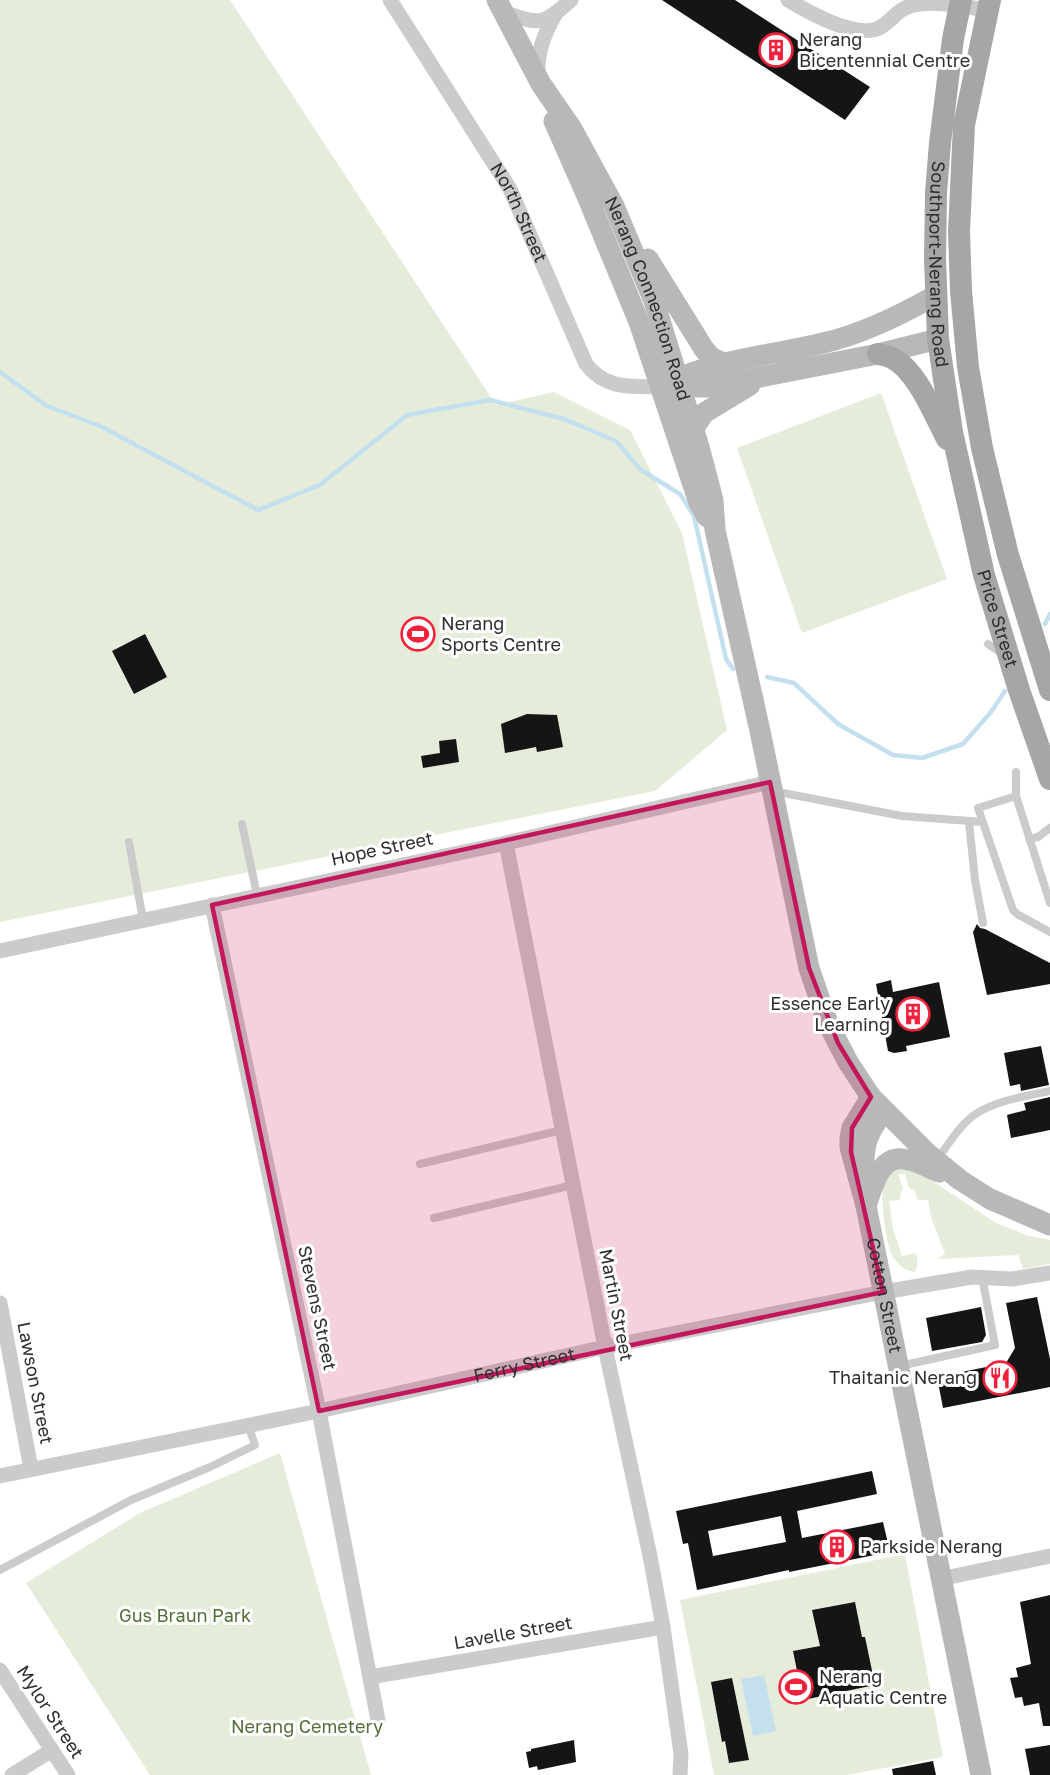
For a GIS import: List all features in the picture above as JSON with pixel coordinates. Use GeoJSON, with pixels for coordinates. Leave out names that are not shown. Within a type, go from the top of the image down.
{"type":"FeatureCollection","features":[{"type":"Feature","properties":{"kind":"main road","name":"Southport-Nerang Road"},"geometry":{"type":"LineString","coordinates":[[956,456],[938,339],[936,193],[939,143],[961,3]]}},
{"type":"Feature","properties":{"kind":"main road","name":"Southport-Nerang Road"},"geometry":{"type":"LineString","coordinates":[[976,420],[968,367],[961,291],[959,231],[964,125],[989,5]]}},
{"type":"Feature","properties":{"kind":"main road","name":"Nerang Connection Road"},"geometry":{"type":"LineString","coordinates":[[500,6],[539,81],[572,129],[614,206],[654,301],[699,503],[715,530]]}},
{"type":"Feature","properties":{"kind":"main road","name":"Nerang Connection Road"},"geometry":{"type":"LineString","coordinates":[[539,81],[548,108],[622,280],[694,428],[713,500],[715,530],[771,786]]}},
{"type":"Feature","properties":{"kind":"main road"},"geometry":{"type":"LineString","coordinates":[[614,206],[704,349],[712,358],[724,363]]}},
{"type":"Feature","properties":{"kind":"main road"},"geometry":{"type":"LineString","coordinates":[[938,339],[952,321],[961,291]]}},
{"type":"Feature","properties":{"kind":"main road","name":"North Street"},"geometry":{"type":"LineString","coordinates":[[674,384],[724,363],[824,343],[857,333],[908,311],[936,295]]}},
{"type":"Feature","properties":{"kind":"main road","name":"North Street"},"geometry":{"type":"LineString","coordinates":[[674,384],[710,387],[878,354],[938,339]]}},
{"type":"Feature","properties":{"kind":"main road"},"geometry":{"type":"LineString","coordinates":[[878,354],[891,357],[902,364],[912,377],[956,456]]}},
{"type":"Feature","properties":{"kind":"main road"},"geometry":{"type":"LineString","coordinates":[[694,428],[704,413],[713,406],[769,375]]}},
{"type":"Feature","properties":{"kind":"main road","name":"Price Street"},"geometry":{"type":"LineString","coordinates":[[976,420],[1008,555],[1049,682]]}},
{"type":"Feature","properties":{"kind":"main road","name":"Price Street"},"geometry":{"type":"LineString","coordinates":[[956,456],[992,614],[1010,659],[1048,775]]}},
{"type":"Feature","properties":{"kind":"main road"},"geometry":{"type":"LineString","coordinates":[[1048,775],[1037,701],[1038,692],[1049,682]]}},
{"type":"Feature","properties":{"kind":"main road"},"geometry":{"type":"LineString","coordinates":[[771,786],[809,968],[827,1021],[843,1053],[878,1104],[933,1165]]}},
{"type":"Feature","properties":{"kind":"main road","name":"Cotton Street"},"geometry":{"type":"LineString","coordinates":[[878,1104],[852,1128],[850,1147],[866,1206],[981,1775]]}},
{"type":"Feature","properties":{"kind":"main road"},"geometry":{"type":"LineString","coordinates":[[866,1206],[879,1171],[894,1159],[905,1159],[933,1165],[990,1199],[1050,1225]]}},
{"type":"Feature","properties":{"kind":"main road"},"geometry":{"type":"LineString","coordinates":[[1009,1208],[1050,1214]]}},
{"type":"Feature","properties":{"kind":"street","name":"North Street"},"geometry":{"type":"LineString","coordinates":[[390,0],[510,189],[586,364],[593,373],[609,383],[626,386],[674,384]]}},
{"type":"Feature","properties":{"kind":"street"},"geometry":{"type":"LineString","coordinates":[[500,6],[537,22],[544,21],[571,0]]}},
{"type":"Feature","properties":{"kind":"street"},"geometry":{"type":"LineString","coordinates":[[789,0],[844,27],[866,30],[879,28],[897,11],[912,5],[928,3],[989,5]]}},
{"type":"Feature","properties":{"kind":"street"},"geometry":{"type":"LineString","coordinates":[[539,81],[540,47],[556,13]]}},
{"type":"Feature","properties":{"kind":"street","name":"Hope Street"},"geometry":{"type":"LineString","coordinates":[[0,951],[771,786]]}},
{"type":"Feature","properties":{"kind":"street","name":"Martin Street"},"geometry":{"type":"LineString","coordinates":[[506,843],[605,1347],[663,1627],[681,1755],[680,1775]]}},
{"type":"Feature","properties":{"kind":"street","name":"Stevens Street"},"geometry":{"type":"LineString","coordinates":[[212,905],[319,1411],[378,1720]]}},
{"type":"Feature","properties":{"kind":"street","name":"Ferry Street"},"geometry":{"type":"LineString","coordinates":[[0,1476],[319,1411],[605,1347],[883,1292],[955,1279],[982,1277],[1012,1279],[1050,1273]]}},
{"type":"Feature","properties":{"kind":"street","name":"Lawson Street"},"geometry":{"type":"LineString","coordinates":[[0,1303],[31,1469]]}},
{"type":"Feature","properties":{"kind":"street"},"geometry":{"type":"LineString","coordinates":[[940,1579],[1050,1556]]}},
{"type":"Feature","properties":{"kind":"street","name":"Lavelle Street"},"geometry":{"type":"LineString","coordinates":[[370,1677],[663,1627]]}},
{"type":"Feature","properties":{"kind":"street","name":"Mylor Street"},"geometry":{"type":"LineString","coordinates":[[0,1670],[68,1775]]}},
{"type":"Feature","properties":{"kind":"street"},"geometry":{"type":"LineString","coordinates":[[12,1775],[52,1750]]}},
{"type":"Feature","properties":{"kind":"lane"},"geometry":{"type":"LineString","coordinates":[[988,644],[1010,659]]}},
{"type":"Feature","properties":{"kind":"lane"},"geometry":{"type":"LineString","coordinates":[[1016,772],[1016,796],[1050,903]]}},
{"type":"Feature","properties":{"kind":"lane"},"geometry":{"type":"LineString","coordinates":[[771,786],[902,816],[983,822]]}},
{"type":"Feature","properties":{"kind":"lane"},"geometry":{"type":"LineString","coordinates":[[1016,796],[978,808],[1013,910],[1050,932]]}},
{"type":"Feature","properties":{"kind":"lane"},"geometry":{"type":"LineString","coordinates":[[969,822],[975,880],[983,923]]}},
{"type":"Feature","properties":{"kind":"lane"},"geometry":{"type":"LineString","coordinates":[[242,824],[257,895]]}},
{"type":"Feature","properties":{"kind":"lane"},"geometry":{"type":"LineString","coordinates":[[1029,839],[1038,837],[1050,828]]}},
{"type":"Feature","properties":{"kind":"lane"},"geometry":{"type":"LineString","coordinates":[[129,842],[143,920]]}},
{"type":"Feature","properties":{"kind":"lane"},"geometry":{"type":"LineString","coordinates":[[933,1165],[966,1123],[976,1114],[1013,1100],[1050,1091]]}},
{"type":"Feature","properties":{"kind":"lane"},"geometry":{"type":"LineString","coordinates":[[420,1164],[562,1130]]}},
{"type":"Feature","properties":{"kind":"lane"},"geometry":{"type":"LineString","coordinates":[[434,1218],[573,1185]]}},
{"type":"Feature","properties":{"kind":"lane"},"geometry":{"type":"LineString","coordinates":[[898,1366],[995,1345],[982,1277]]}},
{"type":"Feature","properties":{"kind":"lane"},"geometry":{"type":"LineString","coordinates":[[0,1570],[131,1500],[210,1467],[255,1445],[248,1425]]}},
{"type":"Feature","properties":{"kind":"highlighted area"},"geometry":{"type":"Polygon","coordinates":[[[770,782],[809,968],[838,1043],[871,1097],[852,1128],[851,1152],[883,1292],[319,1411],[212,905],[770,782]]]}},
{"type":"Feature","properties":{"kind":"green space"},"geometry":{"type":"Polygon","coordinates":[[[0,0],[230,0],[496,405],[554,392],[630,430],[682,533],[727,730],[655,791],[0,922],[0,0]]]}},
{"type":"Feature","properties":{"kind":"green space"},"geometry":{"type":"Polygon","coordinates":[[[881,393],[947,579],[802,633],[737,448],[881,393]]]}},
{"type":"Feature","properties":{"kind":"green space"},"geometry":{"type":"Polygon","coordinates":[[[893,1169],[916,1170],[996,1223],[1029,1236],[1050,1240],[1050,1264],[1023,1269],[1018,1255],[937,1259],[945,1254],[931,1217],[928,1200],[918,1200],[914,1190],[909,1188],[905,1174],[898,1174],[903,1189],[900,1200],[889,1201],[893,1229],[902,1256],[916,1253],[918,1261],[914,1272],[907,1270],[892,1255],[885,1226],[883,1187],[893,1169]]]}},
{"type":"Feature","properties":{"kind":"green space","name":"Gus Braun Park"},"geometry":{"type":"Polygon","coordinates":[[[280,1453],[371,1775],[150,1775],[26,1583],[140,1513],[280,1453]]]}},
{"type":"Feature","properties":{"kind":"green space"},"geometry":{"type":"Polygon","coordinates":[[[905,1554],[943,1757],[847,1775],[714,1775],[680,1600],[905,1554]]]}},
{"type":"Feature","properties":{"kind":"water"},"geometry":{"type":"Polygon","coordinates":[[[764,1675],[776,1731],[753,1736],[741,1679],[764,1675]]]}},
{"type":"Feature","properties":{"kind":"building","name":"Nerang Bicentennial Centre"},"geometry":{"type":"Polygon","coordinates":[[[662,0],[735,0],[870,87],[845,120],[662,0]]]}},
{"type":"Feature","properties":{"kind":"building"},"geometry":{"type":"Polygon","coordinates":[[[145,634],[167,677],[134,694],[112,651],[145,634]]]}},
{"type":"Feature","properties":{"kind":"building"},"geometry":{"type":"Polygon","coordinates":[[[527,714],[557,715],[563,747],[537,752],[536,747],[505,753],[501,724],[527,714]]]}},
{"type":"Feature","properties":{"kind":"building"},"geometry":{"type":"Polygon","coordinates":[[[456,739],[459,762],[423,768],[421,756],[440,753],[439,741],[456,739]]]}},
{"type":"Feature","properties":{"kind":"building"},"geometry":{"type":"Polygon","coordinates":[[[977,924],[980,928],[1050,963],[1050,984],[987,995],[973,932],[977,924]]]}},
{"type":"Feature","properties":{"kind":"building","name":"Essence Early Learning"},"geometry":{"type":"Polygon","coordinates":[[[891,980],[893,992],[939,982],[950,1037],[906,1046],[907,1051],[894,1053],[888,1051],[876,984],[891,980]]]}},
{"type":"Feature","properties":{"kind":"building"},"geometry":{"type":"Polygon","coordinates":[[[1041,1046],[1049,1085],[1021,1091],[1020,1084],[1010,1086],[1004,1053],[1041,1046]]]}},
{"type":"Feature","properties":{"kind":"building"},"geometry":{"type":"Polygon","coordinates":[[[1050,1097],[1050,1130],[1011,1138],[1007,1115],[1026,1110],[1024,1103],[1050,1097]]]}},
{"type":"Feature","properties":{"kind":"building"},"geometry":{"type":"Polygon","coordinates":[[[1037,1297],[1050,1359],[1050,1387],[943,1408],[937,1377],[1006,1363],[1015,1348],[1006,1303],[1037,1297]]]}},
{"type":"Feature","properties":{"kind":"building"},"geometry":{"type":"Polygon","coordinates":[[[981,1307],[986,1335],[982,1342],[932,1351],[926,1318],[981,1307]]]}},
{"type":"Feature","properties":{"kind":"building"},"geometry":{"type":"Polygon","coordinates":[[[872,1471],[877,1494],[797,1511],[802,1538],[883,1522],[890,1552],[789,1572],[789,1570],[697,1590],[688,1543],[683,1544],[676,1511],[872,1471]],[[781,1516],[708,1531],[713,1556],[786,1542],[781,1516]]]}},
{"type":"Feature","properties":{"kind":"building"},"geometry":{"type":"Polygon","coordinates":[[[1050,1595],[1050,1726],[1043,1726],[1039,1703],[1024,1706],[1022,1697],[1015,1698],[1010,1678],[1018,1677],[1016,1668],[1031,1664],[1020,1602],[1050,1595]]]}},
{"type":"Feature","properties":{"kind":"building"},"geometry":{"type":"Polygon","coordinates":[[[855,1602],[875,1685],[803,1700],[793,1651],[820,1646],[812,1610],[855,1602]]]}},
{"type":"Feature","properties":{"kind":"building"},"geometry":{"type":"Polygon","coordinates":[[[732,1678],[749,1760],[729,1763],[725,1741],[722,1742],[711,1682],[732,1678]]]}},
{"type":"Feature","properties":{"kind":"building"},"geometry":{"type":"Polygon","coordinates":[[[574,1740],[576,1762],[538,1770],[537,1766],[529,1768],[526,1752],[574,1740]]]}},
{"type":"Feature","properties":{"kind":"building"},"geometry":{"type":"Polygon","coordinates":[[[1050,1745],[1050,1775],[1030,1775],[1025,1749],[1050,1745]]]}},
{"type":"Feature","properties":{"kind":"building"},"geometry":{"type":"Polygon","coordinates":[[[933,1761],[936,1775],[893,1775],[892,1769],[933,1761]]]}},
{"type":"Feature","properties":{"kind":"waterway"},"geometry":{"type":"LineString","coordinates":[[0,372],[47,406],[100,426],[258,510],[320,485],[407,415],[490,400],[564,419],[616,441],[641,470],[680,494],[694,516],[726,659],[733,669]]}},
{"type":"Feature","properties":{"kind":"waterway"},"geometry":{"type":"LineString","coordinates":[[1045,624],[1050,614]]}},
{"type":"Feature","properties":{"kind":"waterway"},"geometry":{"type":"LineString","coordinates":[[767,677],[794,683],[838,724],[893,755],[922,758],[963,744],[991,712],[1005,691]]}},
{"type":"Feature","properties":{"kind":"place","name":"Nerang Bicentennial Centre"},"geometry":{"type":"Point","coordinates":[776,50]}},
{"type":"Feature","properties":{"kind":"place","name":"Nerang Sports Centre"},"geometry":{"type":"Point","coordinates":[418,634]}},
{"type":"Feature","properties":{"kind":"place","name":"Essence Early Learning"},"geometry":{"type":"Point","coordinates":[913,1014]}},
{"type":"Feature","properties":{"kind":"place","name":"Thaitanic Nerang"},"geometry":{"type":"Point","coordinates":[1000,1378]}},
{"type":"Feature","properties":{"kind":"place","name":"Parkside Nerang"},"geometry":{"type":"Point","coordinates":[837,1547]}},
{"type":"Feature","properties":{"kind":"place","name":"Nerang Aquatic Centre"},"geometry":{"type":"Point","coordinates":[796,1687]}},
{"type":"Feature","properties":{"kind":"park label","name":"Nerang Cemetery"},"geometry":{"type":"Point","coordinates":[307,1727]}}]}
